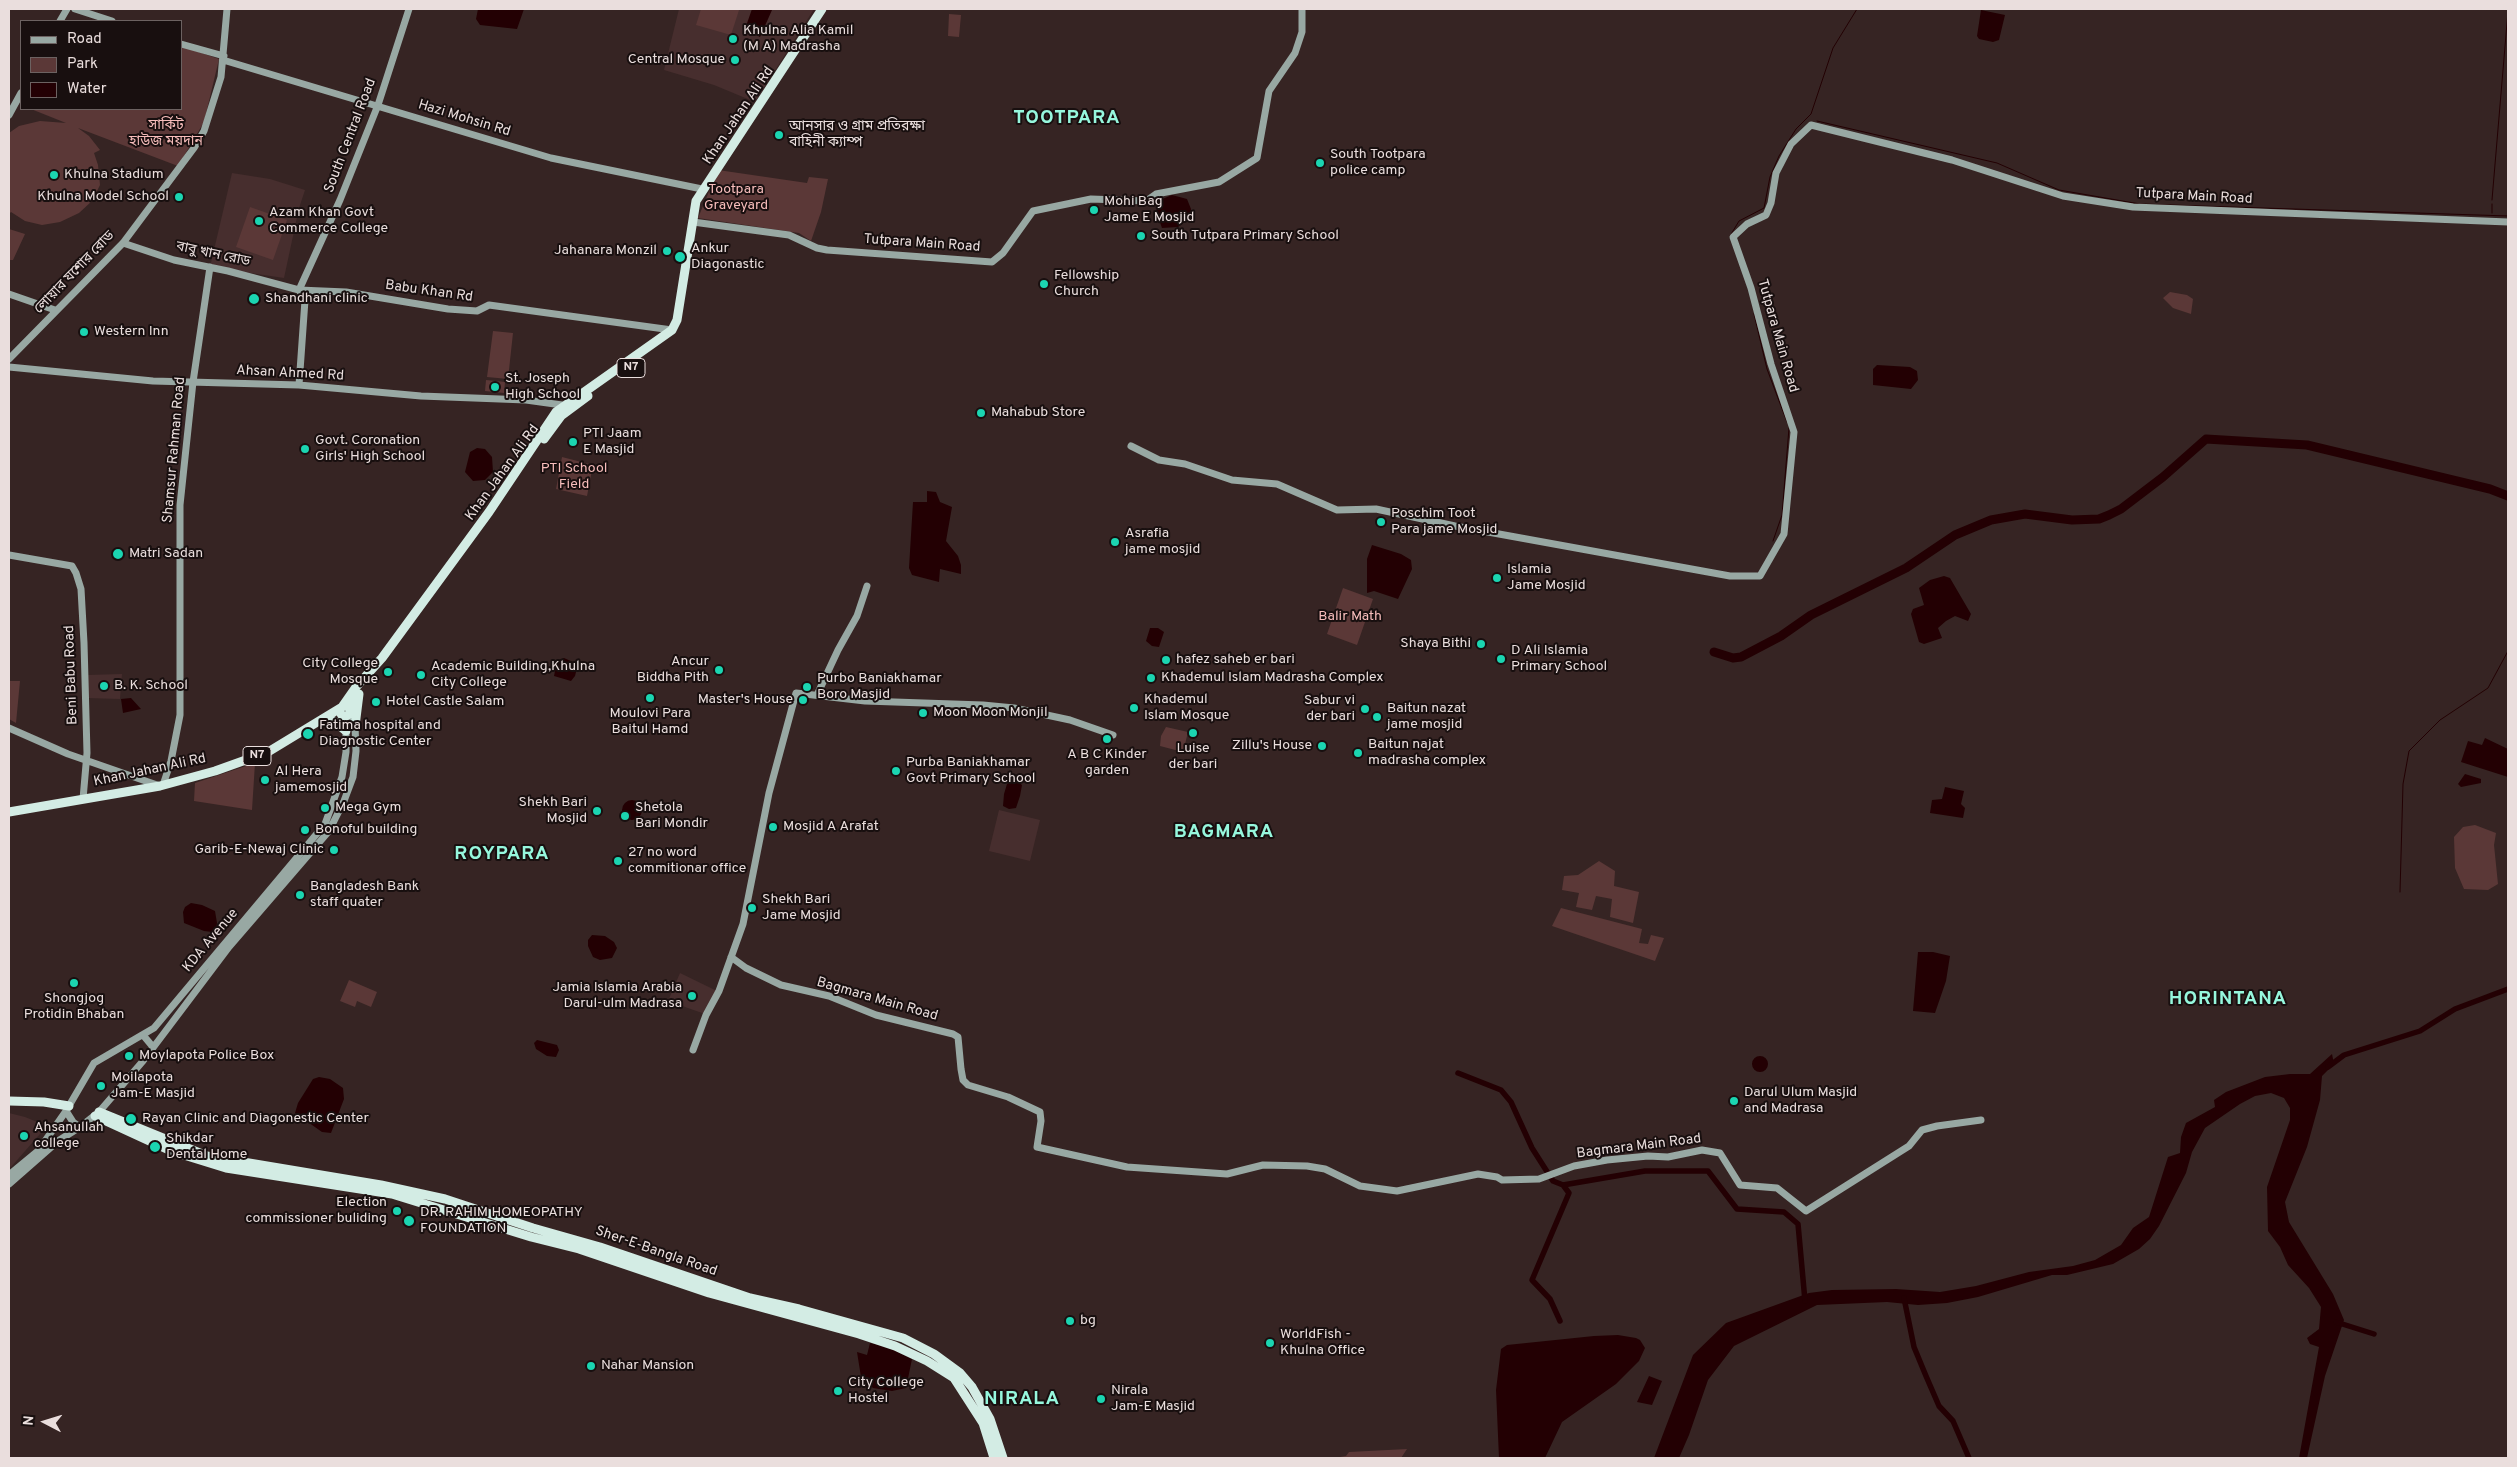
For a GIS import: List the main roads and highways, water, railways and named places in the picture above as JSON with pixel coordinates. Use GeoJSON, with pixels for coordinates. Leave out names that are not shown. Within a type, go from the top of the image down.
{"type":"FeatureCollection","features":[{"type":"Feature","properties":{"kind":"highway","name":"Khan Jahan Ali Rd"},"geometry":{"type":"LineString","coordinates":[[565,408],[676,335],[683,322],[696,201],[702,189],[822,9]]}},
{"type":"Feature","properties":{"kind":"highway","name":"Khan Jahan Ali Rd"},"geometry":{"type":"LineString","coordinates":[[9,812],[162,785],[215,771],[268,752],[324,718],[346,709],[358,688],[421,612],[565,408],[672,330],[677,320],[694,222],[705,191],[828,9]]}},
{"type":"Feature","properties":{"kind":"highway"},"geometry":{"type":"LineString","coordinates":[[355,726],[358,688]]}},
{"type":"Feature","properties":{"kind":"highway"},"geometry":{"type":"LineString","coordinates":[[324,718],[334,721],[346,731]]}},
{"type":"Feature","properties":{"kind":"highway"},"geometry":{"type":"LineString","coordinates":[[9,1101],[44,1102],[67,1109]]}},
{"type":"Feature","properties":{"kind":"highway","name":"Sher-E-Bangla Road"},"geometry":{"type":"LineString","coordinates":[[97,1114],[207,1156],[445,1199],[544,1236],[600,1247],[798,1314],[860,1330],[903,1338],[960,1372],[972,1388],[1003,1458]]}},
{"type":"Feature","properties":{"kind":"highway","name":"Sher-E-Bangla Road"},"geometry":{"type":"LineString","coordinates":[[986,1421],[994,1458]]}},
{"type":"Feature","properties":{"kind":"water"},"geometry":{"type":"Polygon","coordinates":[[[478,9],[524,9],[517,29],[480,25],[476,19],[478,9]]]}},
{"type":"Feature","properties":{"kind":"water"},"geometry":{"type":"Polygon","coordinates":[[[752,9],[772,10],[760,37],[745,29],[752,9]]]}},
{"type":"Feature","properties":{"kind":"water"},"geometry":{"type":"Polygon","coordinates":[[[1981,10],[2005,15],[1999,40],[1993,42],[1979,39],[1977,36],[1981,10]]]}},
{"type":"Feature","properties":{"kind":"water"},"geometry":{"type":"Polygon","coordinates":[[[1172,195],[1187,199],[1191,209],[1190,218],[1178,227],[1162,228],[1156,211],[1160,200],[1172,195]]]}},
{"type":"Feature","properties":{"kind":"water"},"geometry":{"type":"Polygon","coordinates":[[[1877,365],[1910,367],[1917,371],[1918,380],[1911,389],[1873,385],[1873,369],[1877,365]]]}},
{"type":"Feature","properties":{"kind":"water"},"geometry":{"type":"Polygon","coordinates":[[[477,448],[485,449],[492,457],[493,472],[485,480],[473,481],[465,472],[470,452],[477,448]]]}},
{"type":"Feature","properties":{"kind":"water"},"geometry":{"type":"Polygon","coordinates":[[[927,491],[936,492],[940,502],[952,507],[946,541],[958,556],[961,565],[961,574],[940,569],[939,582],[912,575],[909,568],[913,502],[927,502],[927,491]]]}},
{"type":"Feature","properties":{"kind":"water"},"geometry":{"type":"Polygon","coordinates":[[[1372,545],[1401,554],[1411,560],[1412,569],[1398,599],[1374,591],[1367,593],[1367,559],[1372,545]]]}},
{"type":"Feature","properties":{"kind":"water"},"geometry":{"type":"Polygon","coordinates":[[[1944,576],[1950,578],[1971,614],[1968,621],[1955,616],[1946,621],[1938,628],[1942,638],[1924,644],[1919,642],[1911,614],[1913,609],[1924,605],[1919,588],[1930,580],[1944,576]]]}},
{"type":"Feature","properties":{"kind":"water","name":"Khademul Islam Madrasha Complex"},"geometry":{"type":"Polygon","coordinates":[[[1150,628],[1158,628],[1164,632],[1159,647],[1152,646],[1146,641],[1150,628]]]}},
{"type":"Feature","properties":{"kind":"water"},"geometry":{"type":"Polygon","coordinates":[[[564,658],[573,662],[577,668],[575,676],[571,681],[554,676],[557,661],[564,658]]]}},
{"type":"Feature","properties":{"kind":"water"},"geometry":{"type":"Polygon","coordinates":[[[131,698],[141,709],[123,713],[121,699],[131,698]]]}},
{"type":"Feature","properties":{"kind":"water"},"geometry":{"type":"Polygon","coordinates":[[[2485,738],[2508,749],[2508,777],[2461,762],[2468,741],[2482,745],[2485,738]]]}},
{"type":"Feature","properties":{"kind":"water"},"geometry":{"type":"Polygon","coordinates":[[[2465,774],[2481,779],[2481,783],[2461,787],[2458,784],[2465,774]]]}},
{"type":"Feature","properties":{"kind":"water"},"geometry":{"type":"Polygon","coordinates":[[[1015,779],[1022,785],[1020,796],[1016,808],[1009,809],[1003,806],[1004,794],[1007,784],[1015,779]]]}},
{"type":"Feature","properties":{"kind":"water"},"geometry":{"type":"Polygon","coordinates":[[[1945,787],[1964,791],[1961,804],[1965,808],[1963,818],[1930,813],[1932,800],[1942,799],[1945,787]]]}},
{"type":"Feature","properties":{"kind":"water"},"geometry":{"type":"Polygon","coordinates":[[[632,800],[639,803],[642,810],[639,817],[632,820],[625,817],[622,810],[625,803],[632,800]]]}},
{"type":"Feature","properties":{"kind":"water"},"geometry":{"type":"Polygon","coordinates":[[[191,903],[202,905],[215,911],[216,929],[212,932],[204,931],[184,923],[183,912],[185,907],[191,903]]]}},
{"type":"Feature","properties":{"kind":"water"},"geometry":{"type":"Polygon","coordinates":[[[592,935],[605,936],[614,942],[617,948],[612,958],[600,960],[593,957],[588,946],[588,940],[592,935]]]}},
{"type":"Feature","properties":{"kind":"water"},"geometry":{"type":"Polygon","coordinates":[[[1918,952],[1933,952],[1950,956],[1946,981],[1935,1013],[1913,1011],[1918,952]]]}},
{"type":"Feature","properties":{"kind":"water"},"geometry":{"type":"Polygon","coordinates":[[[537,1040],[557,1045],[559,1050],[556,1057],[547,1056],[536,1049],[534,1043],[537,1040]]]}},
{"type":"Feature","properties":{"kind":"water"},"geometry":{"type":"Polygon","coordinates":[[[2332,1054],[2334,1064],[2322,1076],[2320,1100],[2307,1147],[2285,1202],[2289,1222],[2333,1294],[2344,1320],[2325,1376],[2307,1458],[2299,1458],[2319,1347],[2310,1344],[2307,1338],[2319,1329],[2321,1307],[2309,1288],[2288,1265],[2280,1247],[2268,1231],[2267,1187],[2290,1120],[2290,1108],[2284,1098],[2271,1093],[2255,1096],[2205,1128],[2192,1152],[2186,1173],[2159,1226],[2150,1239],[2139,1249],[2113,1264],[2067,1275],[2052,1275],[1978,1297],[1947,1303],[1918,1305],[1887,1302],[1817,1305],[1734,1346],[1708,1380],[1679,1458],[1654,1458],[1693,1355],[1726,1323],[1809,1293],[1832,1290],[1896,1289],[1940,1292],[1976,1286],[2029,1272],[2073,1266],[2095,1260],[2121,1245],[2133,1228],[2149,1217],[2168,1157],[2180,1153],[2181,1137],[2186,1123],[2215,1107],[2214,1100],[2226,1092],[2265,1077],[2310,1074],[2332,1054]]]}},
{"type":"Feature","properties":{"kind":"water"},"geometry":{"type":"Polygon","coordinates":[[[1760,1056],[1766,1058],[1768,1064],[1766,1070],[1760,1072],[1754,1070],[1752,1064],[1754,1058],[1760,1056]]]}},
{"type":"Feature","properties":{"kind":"water"},"geometry":{"type":"Polygon","coordinates":[[[319,1077],[330,1079],[343,1088],[344,1099],[331,1133],[322,1132],[295,1113],[298,1103],[313,1079],[319,1077]]]}},
{"type":"Feature","properties":{"kind":"water"},"geometry":{"type":"Polygon","coordinates":[[[1618,1335],[1636,1338],[1640,1340],[1645,1348],[1639,1361],[1616,1384],[1562,1422],[1545,1458],[1499,1458],[1496,1390],[1501,1349],[1507,1345],[1618,1335]]]}},
{"type":"Feature","properties":{"kind":"water"},"geometry":{"type":"Polygon","coordinates":[[[870,1343],[888,1347],[912,1359],[906,1388],[892,1391],[873,1388],[861,1377],[857,1352],[867,1355],[870,1343]]]}},
{"type":"Feature","properties":{"kind":"water"},"geometry":{"type":"Polygon","coordinates":[[[1649,1376],[1662,1381],[1652,1405],[1637,1402],[1649,1376]]]}},
{"type":"Feature","properties":{"kind":"waterway"},"geometry":{"type":"LineString","coordinates":[[1730,236],[1739,221],[1764,208],[1770,177],[1779,156],[1796,129],[1811,114],[1833,48],[1857,9]]}},
{"type":"Feature","properties":{"kind":"waterway"},"geometry":{"type":"LineString","coordinates":[[2492,200],[2508,11]]}},
{"type":"Feature","properties":{"kind":"waterway"},"geometry":{"type":"LineString","coordinates":[[1817,121],[1997,163],[2059,190],[2140,204],[2508,216]]}},
{"type":"Feature","properties":{"kind":"waterway"},"geometry":{"type":"LineString","coordinates":[[2492,204],[2492,213]]}},
{"type":"Feature","properties":{"kind":"waterway"},"geometry":{"type":"LineString","coordinates":[[1754,314],[1767,369],[1787,422]]}},
{"type":"Feature","properties":{"kind":"waterway"},"geometry":{"type":"LineString","coordinates":[[1773,541],[1782,515],[1789,428]]}},
{"type":"Feature","properties":{"kind":"waterway"},"geometry":{"type":"LineString","coordinates":[[1714,652],[1733,658],[1741,657],[1781,636],[1811,615],[1906,568],[1955,535],[1991,520],[2025,514],[2072,520],[2099,519],[2109,515],[2121,509],[2163,477],[2206,439],[2307,445],[2490,489],[2508,496]]}},
{"type":"Feature","properties":{"kind":"waterway"},"geometry":{"type":"LineString","coordinates":[[2400,892],[2403,784],[2409,751],[2440,720],[2488,688],[2508,651]]}},
{"type":"Feature","properties":{"kind":"waterway"},"geometry":{"type":"LineString","coordinates":[[2328,1067],[2344,1055],[2420,1031],[2455,1009],[2508,989]]}},
{"type":"Feature","properties":{"kind":"waterway"},"geometry":{"type":"LineString","coordinates":[[1458,1073],[1501,1090],[1511,1102],[1532,1148],[1553,1181],[1563,1185],[1569,1193],[1532,1280],[1550,1299],[1560,1321]]}},
{"type":"Feature","properties":{"kind":"waterway"},"geometry":{"type":"LineString","coordinates":[[1563,1185],[1645,1171],[1708,1171],[1737,1209],[1784,1212],[1798,1224],[1805,1301]]}},
{"type":"Feature","properties":{"kind":"waterway"},"geometry":{"type":"LineString","coordinates":[[1904,1298],[1914,1347],[1939,1406],[1953,1421],[1969,1458]]}},
{"type":"Feature","properties":{"kind":"waterway"},"geometry":{"type":"LineString","coordinates":[[2336,1322],[2374,1334]]}},
{"type":"Feature","properties":{"kind":"place","name":"Khulna Alia Kamil (M A) Madrasha"},"geometry":{"type":"Point","coordinates":[733,39]}},
{"type":"Feature","properties":{"kind":"place","name":"Central Mosque"},"geometry":{"type":"Point","coordinates":[735,60]}},
{"type":"Feature","properties":{"kind":"place","name":"আনসার ও গ্রাম প্রতিরক্ষা বাহিনী ক্যাম্প"},"geometry":{"type":"Point","coordinates":[779,135]}},
{"type":"Feature","properties":{"kind":"place","name":"South Tootpara police camp"},"geometry":{"type":"Point","coordinates":[1320,163]}},
{"type":"Feature","properties":{"kind":"place","name":"Khulna Stadium"},"geometry":{"type":"Point","coordinates":[54,175]}},
{"type":"Feature","properties":{"kind":"place","name":"Khulna Model School"},"geometry":{"type":"Point","coordinates":[179,197]}},
{"type":"Feature","properties":{"kind":"place","name":"Mohi Bag Jame E Mosjid"},"geometry":{"type":"Point","coordinates":[1094,210]}},
{"type":"Feature","properties":{"kind":"place","name":"Azam Khan Govt Commerce College"},"geometry":{"type":"Point","coordinates":[259,221]}},
{"type":"Feature","properties":{"kind":"place","name":"South Tutpara Primary School"},"geometry":{"type":"Point","coordinates":[1141,236]}},
{"type":"Feature","properties":{"kind":"place","name":"Jahanara Monzil"},"geometry":{"type":"Point","coordinates":[667,251]}},
{"type":"Feature","properties":{"kind":"place","name":"Ankur Diagonastic"},"geometry":{"type":"Point","coordinates":[680,257]}},
{"type":"Feature","properties":{"kind":"place","name":"Fellowship Church"},"geometry":{"type":"Point","coordinates":[1044,284]}},
{"type":"Feature","properties":{"kind":"place","name":"Shandhani clinic"},"geometry":{"type":"Point","coordinates":[254,299]}},
{"type":"Feature","properties":{"kind":"place","name":"Western Inn"},"geometry":{"type":"Point","coordinates":[84,332]}},
{"type":"Feature","properties":{"kind":"place","name":"St. Joseph High School"},"geometry":{"type":"Point","coordinates":[495,387]}},
{"type":"Feature","properties":{"kind":"place","name":"Mahabub Store"},"geometry":{"type":"Point","coordinates":[981,413]}},
{"type":"Feature","properties":{"kind":"place","name":"PTI Jaam E Masjid"},"geometry":{"type":"Point","coordinates":[573,442]}},
{"type":"Feature","properties":{"kind":"place","name":"Govt. Coronation Girls' High School"},"geometry":{"type":"Point","coordinates":[305,449]}},
{"type":"Feature","properties":{"kind":"place","name":"Poschim Toot Para jame Mosjid"},"geometry":{"type":"Point","coordinates":[1381,522]}},
{"type":"Feature","properties":{"kind":"place","name":"Asrafia jame mosjid"},"geometry":{"type":"Point","coordinates":[1115,542]}},
{"type":"Feature","properties":{"kind":"place","name":"Matri Sadan"},"geometry":{"type":"Point","coordinates":[118,554]}},
{"type":"Feature","properties":{"kind":"place","name":"Islamia Jame Mosjid"},"geometry":{"type":"Point","coordinates":[1497,578]}},
{"type":"Feature","properties":{"kind":"place","name":"Shaya Bithi"},"geometry":{"type":"Point","coordinates":[1481,644]}},
{"type":"Feature","properties":{"kind":"place","name":"D Ali Islamia Primary School"},"geometry":{"type":"Point","coordinates":[1501,659]}},
{"type":"Feature","properties":{"kind":"place","name":"hafez saheb er bari"},"geometry":{"type":"Point","coordinates":[1166,660]}},
{"type":"Feature","properties":{"kind":"place","name":"Ancur Biddha Pith"},"geometry":{"type":"Point","coordinates":[719,670]}},
{"type":"Feature","properties":{"kind":"place","name":"City College Mosque"},"geometry":{"type":"Point","coordinates":[388,672]}},
{"type":"Feature","properties":{"kind":"place","name":"Academic Building,Khulna City College"},"geometry":{"type":"Point","coordinates":[421,675]}},
{"type":"Feature","properties":{"kind":"place","name":"Khademul Islam Madrasha Complex"},"geometry":{"type":"Point","coordinates":[1151,678]}},
{"type":"Feature","properties":{"kind":"place","name":"B. K. School"},"geometry":{"type":"Point","coordinates":[104,686]}},
{"type":"Feature","properties":{"kind":"place","name":"Purbo Baniakhamar Boro Masjid"},"geometry":{"type":"Point","coordinates":[807,687]}},
{"type":"Feature","properties":{"kind":"place","name":"Moulovi Para Baitul Hamd"},"geometry":{"type":"Point","coordinates":[650,698]}},
{"type":"Feature","properties":{"kind":"place","name":"Master's House"},"geometry":{"type":"Point","coordinates":[803,700]}},
{"type":"Feature","properties":{"kind":"place","name":"Hotel Castle Salam"},"geometry":{"type":"Point","coordinates":[376,702]}},
{"type":"Feature","properties":{"kind":"place","name":"Khademul Islam Mosque"},"geometry":{"type":"Point","coordinates":[1134,708]}},
{"type":"Feature","properties":{"kind":"place","name":"Sabur vi der bari"},"geometry":{"type":"Point","coordinates":[1365,709]}},
{"type":"Feature","properties":{"kind":"place","name":"Moon Moon Monjil"},"geometry":{"type":"Point","coordinates":[923,713]}},
{"type":"Feature","properties":{"kind":"place","name":"Baitun nazat jame mosjid"},"geometry":{"type":"Point","coordinates":[1377,717]}},
{"type":"Feature","properties":{"kind":"place","name":"Luise der bari"},"geometry":{"type":"Point","coordinates":[1193,733]}},
{"type":"Feature","properties":{"kind":"place","name":"Fatima hospital and Diagnostic Center"},"geometry":{"type":"Point","coordinates":[308,734]}},
{"type":"Feature","properties":{"kind":"place","name":"A B C Kinder garden"},"geometry":{"type":"Point","coordinates":[1107,739]}},
{"type":"Feature","properties":{"kind":"place","name":"Zillu's House"},"geometry":{"type":"Point","coordinates":[1322,746]}},
{"type":"Feature","properties":{"kind":"place","name":"Baitun najat madrasha complex"},"geometry":{"type":"Point","coordinates":[1358,753]}},
{"type":"Feature","properties":{"kind":"place","name":"Purba Baniakhamar Govt Primary School"},"geometry":{"type":"Point","coordinates":[896,771]}},
{"type":"Feature","properties":{"kind":"place","name":"Al Hera jamemosjid"},"geometry":{"type":"Point","coordinates":[265,780]}},
{"type":"Feature","properties":{"kind":"place","name":"Mega Gym"},"geometry":{"type":"Point","coordinates":[325,808]}},
{"type":"Feature","properties":{"kind":"place","name":"Shekh Bari Mosjid"},"geometry":{"type":"Point","coordinates":[597,811]}},
{"type":"Feature","properties":{"kind":"place","name":"Shetola Bari Mondir"},"geometry":{"type":"Point","coordinates":[625,816]}},
{"type":"Feature","properties":{"kind":"place","name":"Mosjid A Arafat"},"geometry":{"type":"Point","coordinates":[773,827]}},
{"type":"Feature","properties":{"kind":"place","name":"Bonoful building"},"geometry":{"type":"Point","coordinates":[305,830]}},
{"type":"Feature","properties":{"kind":"place","name":"Garib-E-Newaj Clinic"},"geometry":{"type":"Point","coordinates":[334,850]}},
{"type":"Feature","properties":{"kind":"place","name":"27 no word commitionar office"},"geometry":{"type":"Point","coordinates":[618,861]}},
{"type":"Feature","properties":{"kind":"place","name":"Bangladesh Bank staff quater"},"geometry":{"type":"Point","coordinates":[300,895]}},
{"type":"Feature","properties":{"kind":"place","name":"Shekh Bari Jame Mosjid"},"geometry":{"type":"Point","coordinates":[752,908]}},
{"type":"Feature","properties":{"kind":"place","name":"Shongjog Protidin Bhaban"},"geometry":{"type":"Point","coordinates":[74,983]}},
{"type":"Feature","properties":{"kind":"place","name":"Jamia Islamia Arabia Darul-ulm Madrasa"},"geometry":{"type":"Point","coordinates":[692,996]}},
{"type":"Feature","properties":{"kind":"place","name":"Moylapota Police Box"},"geometry":{"type":"Point","coordinates":[129,1056]}},
{"type":"Feature","properties":{"kind":"place","name":"Moilapota Jam-E Masjid"},"geometry":{"type":"Point","coordinates":[101,1086]}},
{"type":"Feature","properties":{"kind":"place","name":"Darul Ulum Masjid and Madrasa"},"geometry":{"type":"Point","coordinates":[1734,1101]}},
{"type":"Feature","properties":{"kind":"place","name":"Rayan Clinic and Diagonestic Center"},"geometry":{"type":"Point","coordinates":[131,1119]}},
{"type":"Feature","properties":{"kind":"place","name":"Ahsanullah college"},"geometry":{"type":"Point","coordinates":[24,1136]}},
{"type":"Feature","properties":{"kind":"place","name":"Shikdar Dental Home"},"geometry":{"type":"Point","coordinates":[155,1147]}},
{"type":"Feature","properties":{"kind":"place","name":"Election commissioner buliding"},"geometry":{"type":"Point","coordinates":[397,1211]}},
{"type":"Feature","properties":{"kind":"place","name":"DR. RAHIM HOMEOPATHY FOUNDATION"},"geometry":{"type":"Point","coordinates":[409,1221]}},
{"type":"Feature","properties":{"kind":"place","name":"bg"},"geometry":{"type":"Point","coordinates":[1070,1321]}},
{"type":"Feature","properties":{"kind":"place","name":"WorldFish - Khulna Office"},"geometry":{"type":"Point","coordinates":[1270,1343]}},
{"type":"Feature","properties":{"kind":"place","name":"Nahar Mansion"},"geometry":{"type":"Point","coordinates":[591,1366]}},
{"type":"Feature","properties":{"kind":"place","name":"City College Hostel"},"geometry":{"type":"Point","coordinates":[838,1391]}},
{"type":"Feature","properties":{"kind":"place","name":"Nirala Jam-E Masjid"},"geometry":{"type":"Point","coordinates":[1101,1399]}},
{"type":"Feature","properties":{"kind":"district","name":"TOOTPARA"},"geometry":{"type":"Point","coordinates":[1067,119]}},
{"type":"Feature","properties":{"kind":"district","name":"BAGMARA"},"geometry":{"type":"Point","coordinates":[1224,833]}},
{"type":"Feature","properties":{"kind":"district","name":"ROYPARA"},"geometry":{"type":"Point","coordinates":[502,855]}},
{"type":"Feature","properties":{"kind":"district","name":"HORINTANA"},"geometry":{"type":"Point","coordinates":[2228,1000]}},
{"type":"Feature","properties":{"kind":"district","name":"NIRALA"},"geometry":{"type":"Point","coordinates":[1022,1400]}},
{"type":"Feature","properties":{"kind":"park label","name":"সার্কিট হাউজ ময়দান"},"geometry":{"type":"Point","coordinates":[166,134]}},
{"type":"Feature","properties":{"kind":"park label","name":"Tootpara Graveyard"},"geometry":{"type":"Point","coordinates":[736,198]}},
{"type":"Feature","properties":{"kind":"park label","name":"PTI School Field"},"geometry":{"type":"Point","coordinates":[574,478]}},
{"type":"Feature","properties":{"kind":"park label","name":"Balir Math"},"geometry":{"type":"Point","coordinates":[1350,617]}}]}
